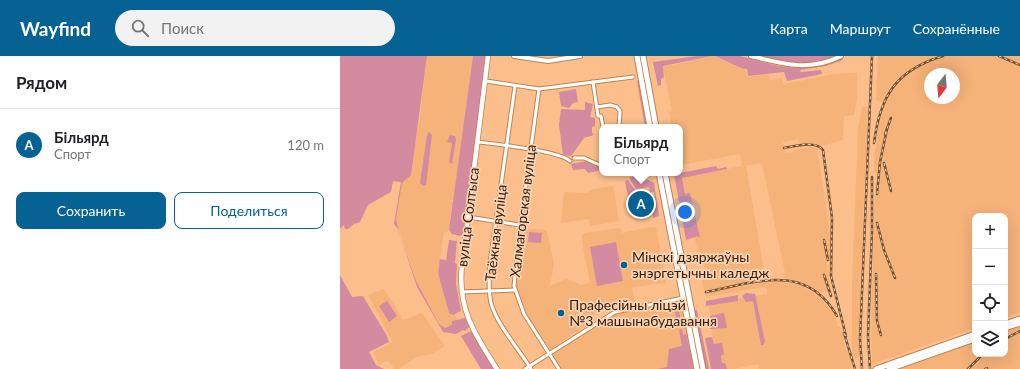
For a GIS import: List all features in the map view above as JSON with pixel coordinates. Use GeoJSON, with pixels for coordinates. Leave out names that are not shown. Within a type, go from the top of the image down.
{"type":"FeatureCollection","features":[{"type":"Feature","properties":{"kind":"main road","name":"вуліца Солтыса"},"geometry":{"type":"LineString","coordinates":[[488,56],[462,265],[461,292],[472,328],[497,369]]}},
{"type":"Feature","properties":{"kind":"main road"},"geometry":{"type":"LineString","coordinates":[[637,56],[649,124]]}},
{"type":"Feature","properties":{"kind":"main road"},"geometry":{"type":"LineString","coordinates":[[643,56],[656,124]]}},
{"type":"Feature","properties":{"kind":"main road"},"geometry":{"type":"LineString","coordinates":[[648,116],[654,115]]}},
{"type":"Feature","properties":{"kind":"main road"},"geometry":{"type":"LineString","coordinates":[[660,176],[697,369]]}},
{"type":"Feature","properties":{"kind":"main road"},"geometry":{"type":"LineString","coordinates":[[666,176],[703,369]]}},
{"type":"Feature","properties":{"kind":"main road"},"geometry":{"type":"LineString","coordinates":[[1008,323],[1020,318]]}},
{"type":"Feature","properties":{"kind":"main road"},"geometry":{"type":"LineString","coordinates":[[1008,327],[1020,322]]}},
{"type":"Feature","properties":{"kind":"main road"},"geometry":{"type":"LineString","coordinates":[[878,368],[972,335]]}},
{"type":"Feature","properties":{"kind":"main road"},"geometry":{"type":"LineString","coordinates":[[889,369],[972,339]]}},
{"type":"Feature","properties":{"kind":"street"},"geometry":{"type":"LineString","coordinates":[[514,56],[548,61],[580,56]]}},
{"type":"Feature","properties":{"kind":"street"},"geometry":{"type":"LineString","coordinates":[[751,56],[781,64],[800,67],[820,64],[841,56]]}},
{"type":"Feature","properties":{"kind":"street"},"geometry":{"type":"LineString","coordinates":[[486,81],[539,89],[633,77]]}},
{"type":"Feature","properties":{"kind":"street"},"geometry":{"type":"LineString","coordinates":[[593,82],[598,116],[601,116],[603,124]]}},
{"type":"Feature","properties":{"kind":"street","name":"Таёжная вуліца"},"geometry":{"type":"LineString","coordinates":[[515,86],[490,263],[489,291],[491,304],[530,368]]}},
{"type":"Feature","properties":{"kind":"street","name":"Халмагорская вуліца"},"geometry":{"type":"LineString","coordinates":[[539,89],[520,225],[515,272],[515,290],[524,314],[559,369]]}},
{"type":"Feature","properties":{"kind":"street"},"geometry":{"type":"LineString","coordinates":[[597,107],[610,105],[617,107],[620,111],[619,124]]}},
{"type":"Feature","properties":{"kind":"street"},"geometry":{"type":"LineString","coordinates":[[478,142],[564,157],[570,162]]}},
{"type":"Feature","properties":{"kind":"street"},"geometry":{"type":"LineString","coordinates":[[574,158],[584,158],[599,165]]}},
{"type":"Feature","properties":{"kind":"street"},"geometry":{"type":"LineString","coordinates":[[468,218],[520,225]]}},
{"type":"Feature","properties":{"kind":"street"},"geometry":{"type":"LineString","coordinates":[[461,292],[515,290]]}},
{"type":"Feature","properties":{"kind":"street"},"geometry":{"type":"LineString","coordinates":[[525,369],[530,368],[615,312],[683,298]]}},
{"type":"Feature","properties":{"kind":"shaded area"},"geometry":{"type":"Polygon","coordinates":[[[340,56],[427,56],[411,175],[402,183],[396,219],[416,281],[439,324],[445,328],[452,325],[452,321],[465,318],[470,326],[465,331],[463,330],[456,334],[443,332],[417,287],[398,229],[394,224],[401,182],[393,181],[391,192],[368,205],[360,222],[354,224],[348,229],[345,229],[344,225],[340,229],[340,56]]]}},
{"type":"Feature","properties":{"kind":"shaded area"},"geometry":{"type":"Polygon","coordinates":[[[427,56],[473,56],[453,200],[450,202],[453,202],[448,232],[444,232],[438,273],[449,313],[452,315],[455,314],[457,319],[452,322],[452,325],[445,328],[439,324],[416,281],[396,219],[402,183],[420,120],[427,56]]]}},
{"type":"Feature","properties":{"kind":"shaded area"},"geometry":{"type":"Polygon","coordinates":[[[473,56],[485,56],[477,132],[463,234],[460,236],[452,234],[449,230],[473,56]]]}},
{"type":"Feature","properties":{"kind":"shaded area"},"geometry":{"type":"Polygon","coordinates":[[[697,56],[712,56],[663,66],[664,77],[661,79],[661,85],[658,86],[653,62],[697,56]]]}},
{"type":"Feature","properties":{"kind":"shaded area"},"geometry":{"type":"Polygon","coordinates":[[[714,56],[743,70],[746,70],[747,77],[769,74],[770,80],[782,78],[784,84],[835,74],[857,73],[857,99],[854,115],[844,116],[843,140],[822,146],[814,143],[800,145],[799,139],[783,142],[785,153],[810,147],[817,148],[831,239],[830,260],[827,261],[831,290],[820,293],[801,282],[784,278],[783,273],[785,273],[762,163],[746,166],[766,282],[779,281],[801,285],[817,296],[818,295],[835,315],[838,327],[840,326],[844,338],[845,350],[852,350],[852,282],[858,129],[862,107],[868,107],[859,313],[859,357],[851,360],[851,369],[759,369],[758,364],[735,369],[720,369],[711,329],[713,329],[708,303],[767,294],[767,289],[764,287],[707,297],[705,294],[702,281],[706,274],[704,262],[700,262],[682,178],[742,166],[740,154],[683,165],[683,124],[671,124],[669,112],[672,111],[663,67],[714,56]]]}},
{"type":"Feature","properties":{"kind":"shaded area"},"geometry":{"type":"Polygon","coordinates":[[[715,56],[740,56],[779,66],[799,68],[825,64],[841,57],[843,60],[826,66],[800,70],[801,72],[821,70],[822,74],[787,81],[784,72],[748,76],[747,69],[743,69],[715,56]]]}},
{"type":"Feature","properties":{"kind":"shaded area"},"geometry":{"type":"Polygon","coordinates":[[[762,56],[836,56],[817,62],[799,63],[781,61],[762,56]]]}},
{"type":"Feature","properties":{"kind":"shaded area"},"geometry":{"type":"Polygon","coordinates":[[[878,56],[1020,56],[1020,312],[1008,317],[1008,213],[972,213],[972,329],[872,364],[871,320],[877,173],[874,173],[875,151],[878,126],[886,103],[876,100],[878,56]]]}},
{"type":"Feature","properties":{"kind":"shaded area"},"geometry":{"type":"Polygon","coordinates":[[[639,80],[641,87],[647,124],[644,124],[637,81],[639,80]]]}},
{"type":"Feature","properties":{"kind":"shaded area"},"geometry":{"type":"Polygon","coordinates":[[[576,89],[578,102],[573,103],[569,108],[561,106],[559,92],[576,89]]]}},
{"type":"Feature","properties":{"kind":"shaded area"},"geometry":{"type":"Polygon","coordinates":[[[585,102],[593,104],[590,117],[595,118],[595,126],[592,127],[592,133],[594,135],[584,138],[571,156],[563,155],[559,125],[561,109],[585,110],[585,102]]]}},
{"type":"Feature","properties":{"kind":"shaded area"},"geometry":{"type":"Polygon","coordinates":[[[429,132],[432,135],[426,185],[423,186],[420,183],[427,135],[429,132]]]}},
{"type":"Feature","properties":{"kind":"shaded area"},"geometry":{"type":"Polygon","coordinates":[[[450,135],[455,136],[456,139],[452,164],[449,162],[452,143],[447,142],[450,135]]]}},
{"type":"Feature","properties":{"kind":"shaded area"},"geometry":{"type":"Polygon","coordinates":[[[587,161],[599,166],[599,171],[588,173],[585,169],[573,170],[571,164],[587,161]]]}},
{"type":"Feature","properties":{"kind":"shaded area"},"geometry":{"type":"Polygon","coordinates":[[[716,166],[718,169],[726,167],[727,169],[682,178],[685,194],[690,193],[700,238],[698,236],[686,240],[674,176],[683,176],[683,172],[716,166]]]}},
{"type":"Feature","properties":{"kind":"shaded area"},"geometry":{"type":"Polygon","coordinates":[[[641,176],[654,183],[659,216],[653,218],[650,199],[655,197],[654,192],[650,192],[649,187],[636,189],[630,180],[630,177],[641,176]]]}},
{"type":"Feature","properties":{"kind":"shaded area"},"geometry":{"type":"Polygon","coordinates":[[[628,180],[635,190],[637,199],[639,200],[629,202],[625,181],[628,180]]]}},
{"type":"Feature","properties":{"kind":"shaded area"},"geometry":{"type":"Polygon","coordinates":[[[613,186],[619,221],[591,226],[589,219],[561,223],[564,192],[587,193],[593,189],[613,186]]]}},
{"type":"Feature","properties":{"kind":"shaded area"},"geometry":{"type":"Polygon","coordinates":[[[651,227],[656,228],[666,283],[632,287],[635,303],[596,312],[593,316],[595,319],[550,350],[522,307],[516,289],[521,228],[546,230],[547,232],[554,264],[550,286],[566,279],[581,285],[590,283],[583,247],[582,236],[584,233],[620,228],[622,233],[651,227]]]}},
{"type":"Feature","properties":{"kind":"shaded area"},"geometry":{"type":"Polygon","coordinates":[[[529,232],[542,233],[541,243],[528,242],[529,232]]]}},
{"type":"Feature","properties":{"kind":"shaded area"},"geometry":{"type":"Polygon","coordinates":[[[449,240],[457,241],[455,263],[457,264],[456,284],[461,311],[453,315],[449,313],[438,273],[440,259],[446,260],[449,240]]]}},
{"type":"Feature","properties":{"kind":"shaded area"},"geometry":{"type":"Polygon","coordinates":[[[616,242],[623,281],[597,286],[590,247],[616,242]]]}},
{"type":"Feature","properties":{"kind":"shaded area"},"geometry":{"type":"Polygon","coordinates":[[[340,275],[352,297],[363,296],[387,336],[389,342],[369,352],[376,365],[384,369],[340,369],[340,275]]]}},
{"type":"Feature","properties":{"kind":"shaded area"},"geometry":{"type":"Polygon","coordinates":[[[384,289],[403,320],[422,313],[445,346],[431,354],[416,357],[399,369],[394,369],[390,362],[386,361],[379,365],[373,352],[391,343],[392,340],[368,295],[384,289]]]}},
{"type":"Feature","properties":{"kind":"shaded area"},"geometry":{"type":"Polygon","coordinates":[[[746,293],[755,294],[765,342],[763,345],[761,345],[753,301],[746,302],[742,296],[746,293]]]}},
{"type":"Feature","properties":{"kind":"shaded area"},"geometry":{"type":"Polygon","coordinates":[[[738,295],[738,301],[706,306],[706,301],[738,295]]]}},
{"type":"Feature","properties":{"kind":"shaded area"},"geometry":{"type":"Polygon","coordinates":[[[681,299],[694,369],[560,369],[550,353],[619,311],[681,299]]]}},
{"type":"Feature","properties":{"kind":"shaded area"},"geometry":{"type":"Polygon","coordinates":[[[387,301],[397,316],[389,322],[379,306],[387,301]]]}},
{"type":"Feature","properties":{"kind":"shaded area"},"geometry":{"type":"Polygon","coordinates":[[[677,303],[681,321],[677,322],[674,308],[662,310],[661,307],[677,303]]]}},
{"type":"Feature","properties":{"kind":"shaded area"},"geometry":{"type":"Polygon","coordinates":[[[694,310],[697,310],[709,369],[705,369],[694,310]]]}},
{"type":"Feature","properties":{"kind":"shaded area"},"geometry":{"type":"Polygon","coordinates":[[[724,313],[727,328],[710,329],[708,322],[711,321],[710,316],[724,313]]]}},
{"type":"Feature","properties":{"kind":"shaded area"},"geometry":{"type":"Polygon","coordinates":[[[1020,326],[1020,369],[899,369],[972,343],[972,357],[1008,357],[1008,331],[1020,326]]]}},
{"type":"Feature","properties":{"kind":"shaded area"},"geometry":{"type":"Polygon","coordinates":[[[682,329],[683,335],[686,334],[694,369],[657,369],[667,367],[669,349],[682,346],[679,330],[682,329]]]}},
{"type":"Feature","properties":{"kind":"shaded area"},"geometry":{"type":"Polygon","coordinates":[[[471,331],[494,369],[481,369],[461,336],[471,331]]]}},
{"type":"Feature","properties":{"kind":"shaded area"},"geometry":{"type":"Polygon","coordinates":[[[712,337],[714,344],[722,343],[724,354],[721,356],[722,363],[725,363],[727,369],[711,369],[705,338],[712,337]]]}},
{"type":"Feature","properties":{"kind":"railway"},"geometry":{"type":"LineString","coordinates":[[862,369],[860,339],[872,56]]}},
{"type":"Feature","properties":{"kind":"railway"},"geometry":{"type":"LineString","coordinates":[[874,143],[881,112],[893,87],[902,77],[913,69],[943,56]]}},
{"type":"Feature","properties":{"kind":"railway"},"geometry":{"type":"LineString","coordinates":[[999,56],[1020,65]]}},
{"type":"Feature","properties":{"kind":"railway"},"geometry":{"type":"LineString","coordinates":[[885,134],[891,118]]}},
{"type":"Feature","properties":{"kind":"railway"},"geometry":{"type":"LineString","coordinates":[[877,194],[880,162],[887,129]]}},
{"type":"Feature","properties":{"kind":"railway"},"geometry":{"type":"LineString","coordinates":[[784,148],[810,144],[816,145],[823,150],[832,218],[831,276],[846,336]]}},
{"type":"Feature","properties":{"kind":"railway"},"geometry":{"type":"LineString","coordinates":[[884,163],[891,191]]}},
{"type":"Feature","properties":{"kind":"railway"},"geometry":{"type":"LineString","coordinates":[[870,369],[868,335],[872,231],[872,177]]}},
{"type":"Feature","properties":{"kind":"railway"},"geometry":{"type":"LineString","coordinates":[[877,223],[884,250],[895,278]]}},
{"type":"Feature","properties":{"kind":"railway"},"geometry":{"type":"LineString","coordinates":[[824,240],[828,260]]}},
{"type":"Feature","properties":{"kind":"railway"},"geometry":{"type":"LineString","coordinates":[[876,274],[877,321],[881,335]]}},
{"type":"Feature","properties":{"kind":"railway"},"geometry":{"type":"LineString","coordinates":[[824,275],[831,296]]}},
{"type":"Feature","properties":{"kind":"railway"},"geometry":{"type":"LineString","coordinates":[[706,292],[761,281],[779,280],[795,282],[810,288],[825,299],[837,316]]}},
{"type":"Feature","properties":{"kind":"railway"},"geometry":{"type":"LineString","coordinates":[[1008,337],[1020,331]]}},
{"type":"Feature","properties":{"kind":"railway"},"geometry":{"type":"LineString","coordinates":[[844,333],[855,369]]}},
{"type":"Feature","properties":{"kind":"railway"},"geometry":{"type":"LineString","coordinates":[[968,369],[980,357]]}},
{"type":"Feature","properties":{"kind":"place","name":"Більярд"},"geometry":{"type":"Point","coordinates":[641,204]}},
{"type":"Feature","properties":{"kind":"place","name":"Мінскі дзяржаўны энэргетычны каледж"},"geometry":{"type":"Point","coordinates":[624,265]}},
{"type":"Feature","properties":{"kind":"place","name":"Прафесійны ліцэй №3 машынабудавання"},"geometry":{"type":"Point","coordinates":[561,313]}}]}
